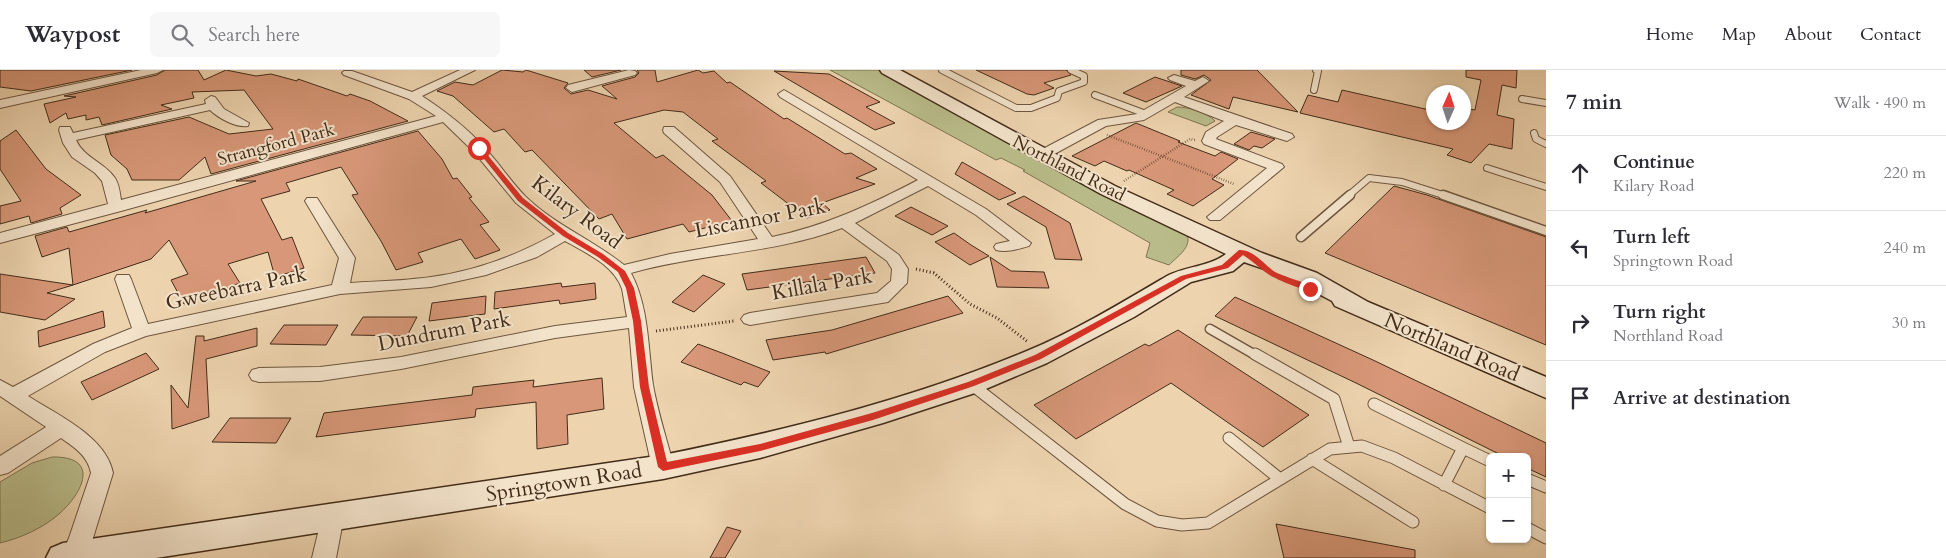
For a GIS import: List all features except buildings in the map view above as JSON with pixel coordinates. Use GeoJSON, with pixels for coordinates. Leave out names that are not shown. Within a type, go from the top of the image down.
{"type":"FeatureCollection","features":[{"type":"Feature","properties":{"kind":"main road","name":"Northland Road"},"geometry":{"type":"LineString","coordinates":[[888,70],[1108,190],[1248,255],[1273,274],[1358,306],[1546,388]]}},
{"type":"Feature","properties":{"kind":"main road","name":"Springtown Road"},"geometry":{"type":"LineString","coordinates":[[1183,277],[1193,262],[1218,241]]}},
{"type":"Feature","properties":{"kind":"main road","name":"Springtown Road"},"geometry":{"type":"LineString","coordinates":[[68,557],[333,516],[468,498],[663,467],[760,448],[873,416],[971,384],[1038,357],[1183,277],[1225,266],[1248,255]]}},
{"type":"Feature","properties":{"kind":"street"},"geometry":{"type":"LineString","coordinates":[[0,104],[156,70]]}},
{"type":"Feature","properties":{"kind":"street"},"geometry":{"type":"LineString","coordinates":[[413,96],[469,70]]}},
{"type":"Feature","properties":{"kind":"street"},"geometry":{"type":"LineString","coordinates":[[572,88],[634,71]]}},
{"type":"Feature","properties":{"kind":"street","name":"Kilary Road"},"geometry":{"type":"LineString","coordinates":[[348,73],[413,96],[446,118],[479,148],[521,200],[565,235],[601,255],[621,271],[630,288],[638,327],[644,387],[663,467]]}},
{"type":"Feature","properties":{"kind":"street"},"geometry":{"type":"LineString","coordinates":[[1042,155],[1103,123],[1140,117],[1199,83],[1174,78]]}},
{"type":"Feature","properties":{"kind":"street"},"geometry":{"type":"LineString","coordinates":[[784,94],[981,212],[1023,243],[1002,247]]}},
{"type":"Feature","properties":{"kind":"street"},"geometry":{"type":"LineString","coordinates":[[1175,98],[1287,137]]}},
{"type":"Feature","properties":{"kind":"street","name":"Strangford Park"},"geometry":{"type":"LineString","coordinates":[[116,208],[109,180],[100,170],[77,154],[67,134],[212,103],[239,121],[254,112]]}},
{"type":"Feature","properties":{"kind":"street","name":"Strangford Park"},"geometry":{"type":"LineString","coordinates":[[0,238],[446,118]]}},
{"type":"Feature","properties":{"kind":"street"},"geometry":{"type":"LineString","coordinates":[[1215,217],[1277,167],[1208,141],[1211,135],[1234,120]]}},
{"type":"Feature","properties":{"kind":"street"},"geometry":{"type":"LineString","coordinates":[[669,130],[725,180],[768,242]]}},
{"type":"Feature","properties":{"kind":"street","name":"Liscannor Park"},"geometry":{"type":"LineString","coordinates":[[621,271],[677,256],[768,242],[817,231],[844,222],[928,180]]}},
{"type":"Feature","properties":{"kind":"street","name":"Gweebarra Park"},"geometry":{"type":"LineString","coordinates":[[312,200],[347,258],[340,289]]}},
{"type":"Feature","properties":{"kind":"street","name":"Killala Park"},"geometry":{"type":"LineString","coordinates":[[750,319],[882,298],[899,283],[900,268],[893,258],[874,242],[844,222]]}},
{"type":"Feature","properties":{"kind":"street","name":"Gweebarra Park"},"geometry":{"type":"LineString","coordinates":[[6,392],[142,330],[340,289],[431,282],[486,270],[531,254],[565,235]]}},
{"type":"Feature","properties":{"kind":"street","name":"Gweebarra Park"},"geometry":{"type":"LineString","coordinates":[[123,279],[142,330]]}},
{"type":"Feature","properties":{"kind":"street","name":"Dundrum Park"},"geometry":{"type":"LineString","coordinates":[[259,375],[320,374],[401,363],[556,332],[638,327]]}},
{"type":"Feature","properties":{"kind":"street"},"geometry":{"type":"LineString","coordinates":[[6,392],[62,427],[84,444],[100,462],[102,472],[81,538],[68,557]]}},
{"type":"Feature","properties":{"kind":"street"},"geometry":{"type":"LineString","coordinates":[[0,467],[62,427]]}},
{"type":"Feature","properties":{"kind":"street"},"geometry":{"type":"LineString","coordinates":[[324,558],[333,516]]}},
{"type":"Feature","properties":{"kind":"lane"},"geometry":{"type":"LineString","coordinates":[[942,70],[1016,108],[1024,109],[1057,98],[1059,91],[1084,82],[1084,76],[1071,70]]}},
{"type":"Feature","properties":{"kind":"lane"},"geometry":{"type":"LineString","coordinates":[[1314,90],[1316,70]]}},
{"type":"Feature","properties":{"kind":"lane"},"geometry":{"type":"LineString","coordinates":[[1096,95],[1146,114]]}},
{"type":"Feature","properties":{"kind":"lane"},"geometry":{"type":"LineString","coordinates":[[1522,99],[1546,103]]}},
{"type":"Feature","properties":{"kind":"lane"},"geometry":{"type":"LineString","coordinates":[[1534,133],[1536,139],[1546,144]]}},
{"type":"Feature","properties":{"kind":"lane"},"geometry":{"type":"LineString","coordinates":[[1487,168],[1546,187]]}},
{"type":"Feature","properties":{"kind":"lane"},"geometry":{"type":"LineString","coordinates":[[1301,237],[1370,178],[1397,180],[1546,231]]}},
{"type":"Feature","properties":{"kind":"lane"},"geometry":{"type":"LineString","coordinates":[[1210,329],[1334,399],[1349,447]]}},
{"type":"Feature","properties":{"kind":"lane"},"geometry":{"type":"LineString","coordinates":[[971,384],[1125,504],[1157,520],[1182,525],[1208,523],[1330,448],[1362,446],[1394,458],[1486,506]]}},
{"type":"Feature","properties":{"kind":"lane"},"geometry":{"type":"LineString","coordinates":[[1374,404],[1486,459]]}},
{"type":"Feature","properties":{"kind":"lane"},"geometry":{"type":"LineString","coordinates":[[1229,438],[1280,479]]}},
{"type":"Feature","properties":{"kind":"lane"},"geometry":{"type":"LineString","coordinates":[[1444,485],[1463,448]]}},
{"type":"Feature","properties":{"kind":"lane"},"geometry":{"type":"LineString","coordinates":[[1312,459],[1412,522]]}},
{"type":"Feature","properties":{"kind":"lane"},"geometry":{"type":"LineString","coordinates":[[1531,481],[1546,487]]}},
{"type":"Feature","properties":{"kind":"lane"},"geometry":{"type":"LineString","coordinates":[[1531,530],[1546,538]]}},
{"type":"Feature","properties":{"kind":"path"},"geometry":{"type":"LineString","coordinates":[[1092,129],[1161,158],[1248,190]]}},
{"type":"Feature","properties":{"kind":"path"},"geometry":{"type":"LineString","coordinates":[[1130,177],[1190,139],[1208,141]]}},
{"type":"Feature","properties":{"kind":"path"},"geometry":{"type":"LineString","coordinates":[[900,268],[926,270],[934,273],[970,304],[997,318],[1029,343]]}},
{"type":"Feature","properties":{"kind":"path"},"geometry":{"type":"LineString","coordinates":[[638,327],[750,319]]}},
{"type":"Feature","properties":{"kind":"green space"},"geometry":{"type":"Polygon","coordinates":[[[830,70],[878,70],[1187,235],[1186,248],[1169,265],[1146,257],[1150,243],[1023,171],[1025,170],[1001,158],[996,160],[830,70]]]}},
{"type":"Feature","properties":{"kind":"green space"},"geometry":{"type":"Polygon","coordinates":[[[1177,107],[1197,111],[1215,121],[1206,126],[1168,112],[1177,107]]]}},
{"type":"Feature","properties":{"kind":"green space"},"geometry":{"type":"Polygon","coordinates":[[[52,457],[67,458],[77,463],[82,469],[83,477],[75,496],[59,514],[46,524],[24,535],[0,543],[0,482],[32,463],[52,457]]]}},
{"type":"Feature","properties":{"kind":"route"},"geometry":{"type":"LineString","coordinates":[[479,148],[521,200],[565,235],[601,255],[621,271],[630,288],[637,321],[644,387],[663,467],[760,448],[873,416],[971,384],[1038,357],[1125,311],[1183,277],[1225,266],[1242,252],[1254,258],[1273,274],[1310,289]]}}]}
